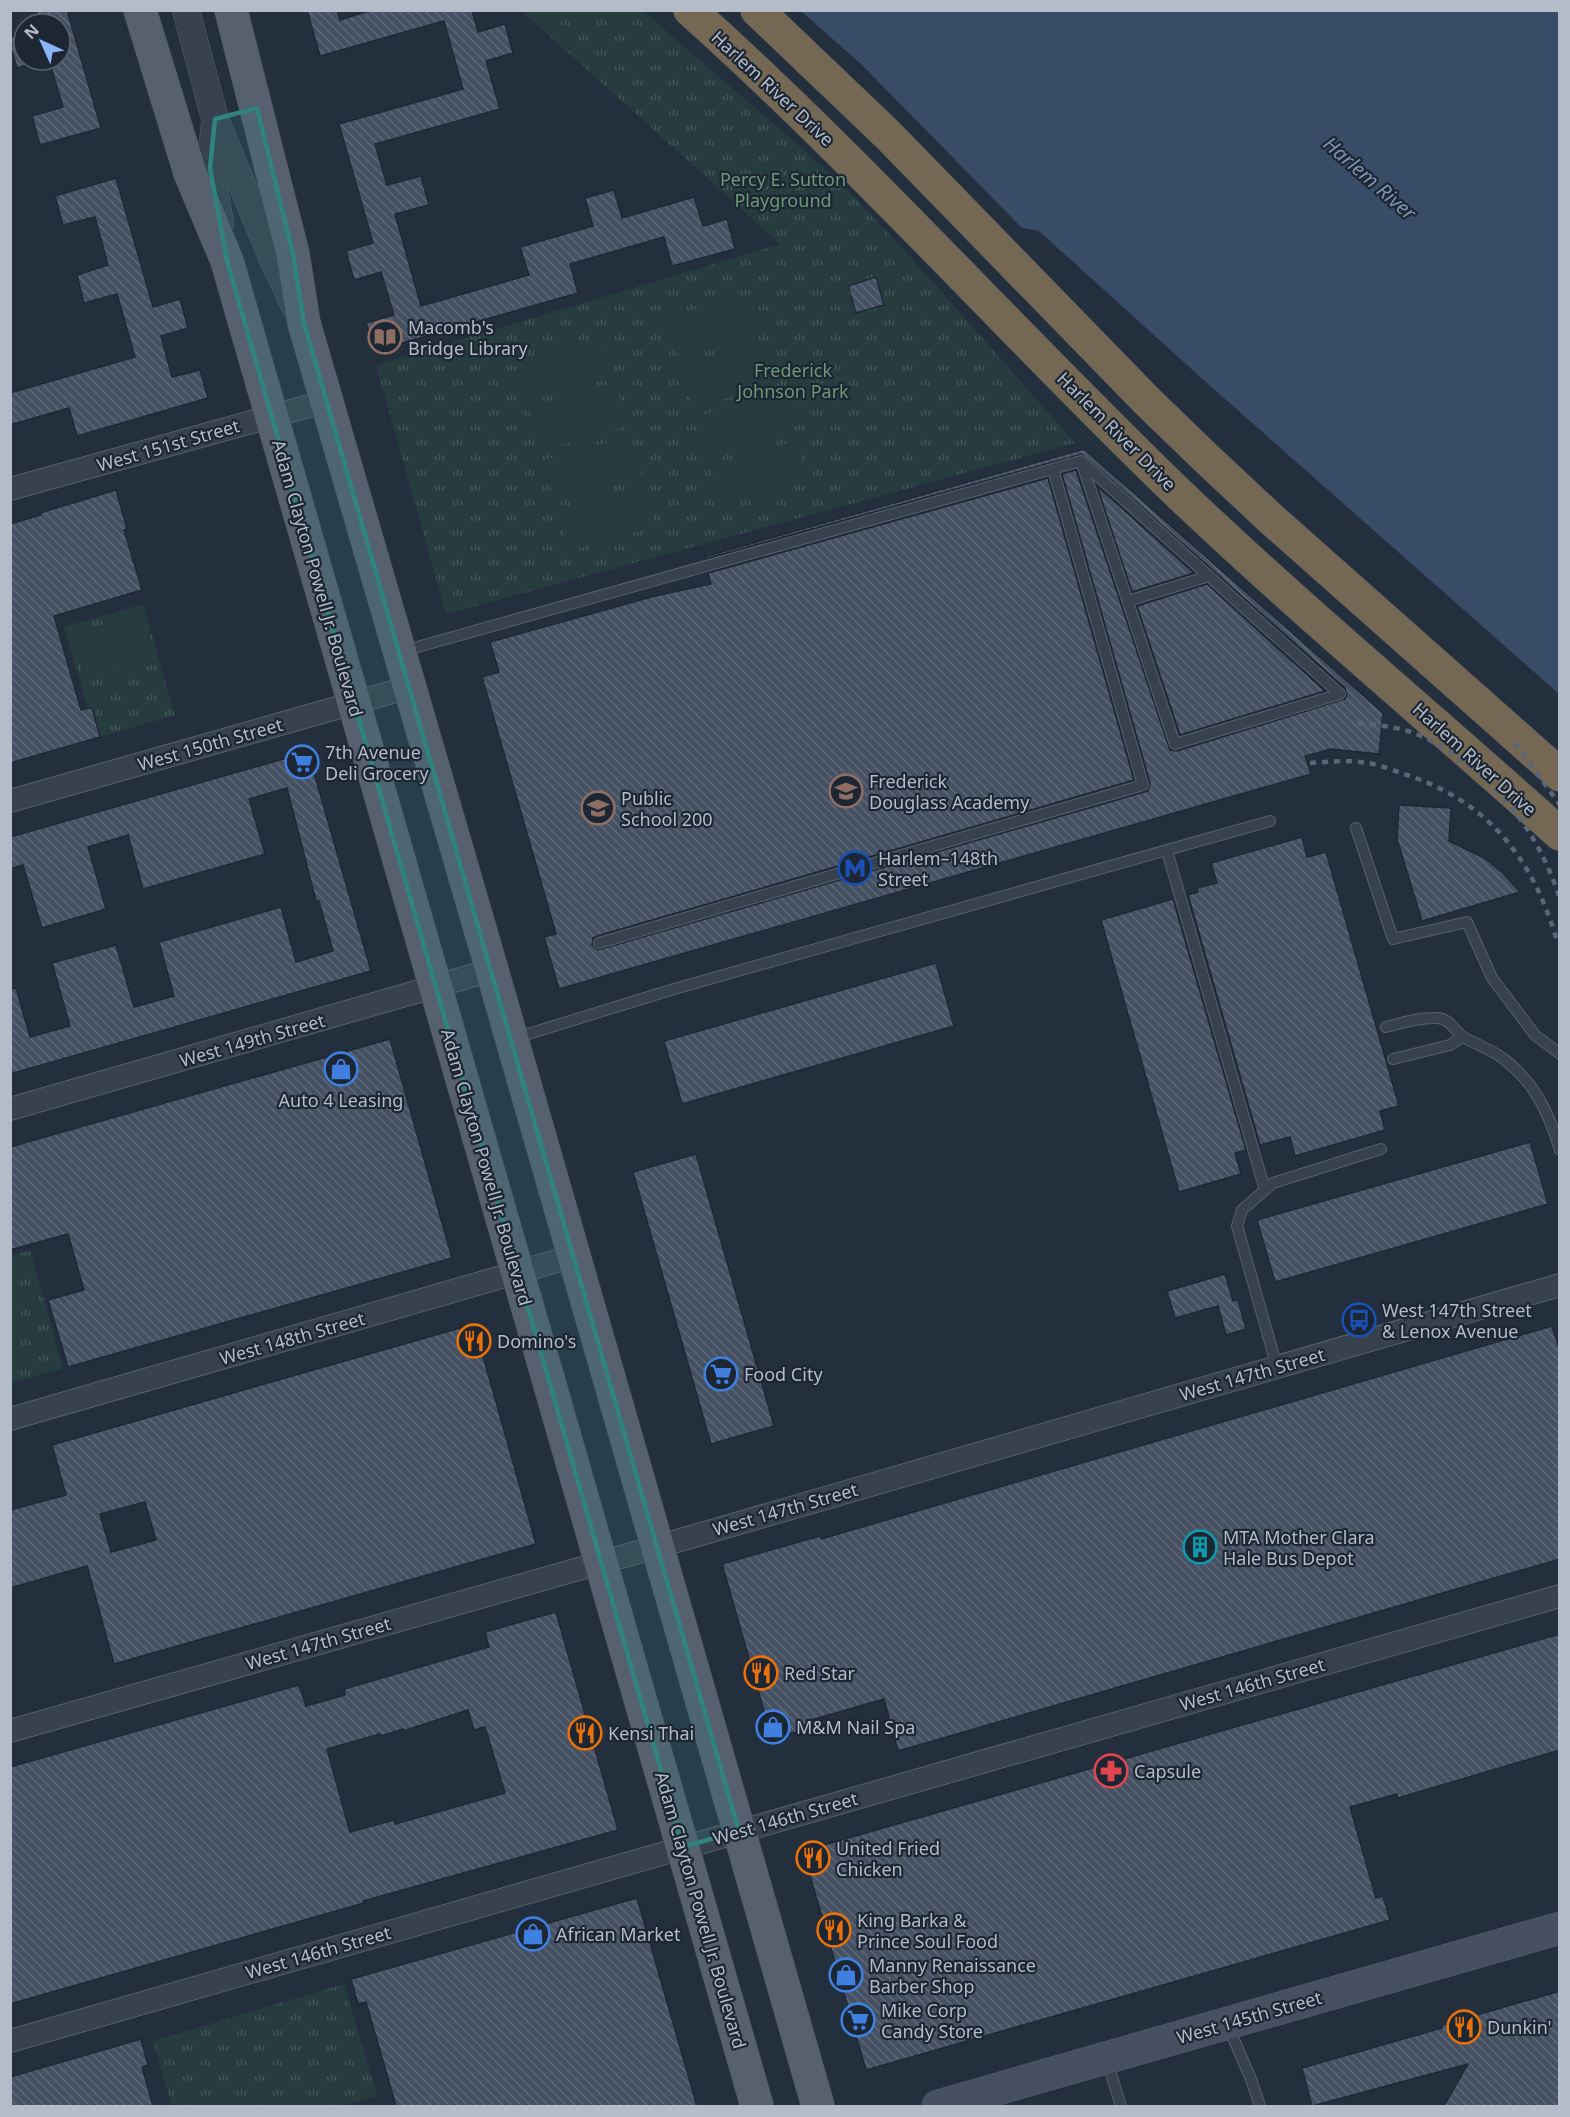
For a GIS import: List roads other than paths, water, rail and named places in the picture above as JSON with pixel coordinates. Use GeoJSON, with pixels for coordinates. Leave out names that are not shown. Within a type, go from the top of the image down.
{"type":"FeatureCollection","features":[{"type":"Feature","properties":{"kind":"highway","name":"Harlem River Drive"},"geometry":{"type":"LineString","coordinates":[[690,10],[854,165],[1178,493],[1560,834]]}},
{"type":"Feature","properties":{"kind":"highway"},"geometry":{"type":"LineString","coordinates":[[757,10],[888,135],[1147,401],[1198,450],[1269,517],[1560,775]]}},
{"type":"Feature","properties":{"kind":"main road","name":"Adam Clayton Powell Jr. Boulevard"},"geometry":{"type":"LineString","coordinates":[[140,10],[190,173],[227,261],[757,2106]]}},
{"type":"Feature","properties":{"kind":"main road","name":"Adam Clayton Powell Jr. Boulevard"},"geometry":{"type":"LineString","coordinates":[[231,10],[292,254],[304,323],[818,2106]]}},
{"type":"Feature","properties":{"kind":"main road","name":"West 145th Street"},"geometry":{"type":"LineString","coordinates":[[938,2106],[1560,1928]]}},
{"type":"Feature","properties":{"kind":"street","name":"Adam Clayton Powell Jr. Boulevard"},"geometry":{"type":"LineString","coordinates":[[186,10],[215,119],[273,259],[304,323]]}},
{"type":"Feature","properties":{"kind":"street"},"geometry":{"type":"LineString","coordinates":[[215,119],[256,108]]}},
{"type":"Feature","properties":{"kind":"street","name":"Adam Clayton Powell Jr. Boulevard"},"geometry":{"type":"LineString","coordinates":[[215,119],[210,168],[227,261]]}},
{"type":"Feature","properties":{"kind":"street","name":"West 151st Street"},"geometry":{"type":"LineString","coordinates":[[10,489],[327,401]]}},
{"type":"Feature","properties":{"kind":"street","name":"West 150th Street"},"geometry":{"type":"LineString","coordinates":[[10,801],[410,687]]}},
{"type":"Feature","properties":{"kind":"street","name":"West 149th Street"},"geometry":{"type":"LineString","coordinates":[[10,1109],[492,970]]}},
{"type":"Feature","properties":{"kind":"street","name":"West 148th Street"},"geometry":{"type":"LineString","coordinates":[[10,1419],[574,1256]]}},
{"type":"Feature","properties":{"kind":"street","name":"West 147th Street"},"geometry":{"type":"LineString","coordinates":[[10,1731],[1560,1285]]}},
{"type":"Feature","properties":{"kind":"street","name":"West 146th Street"},"geometry":{"type":"LineString","coordinates":[[10,2041],[1560,1596]]}},
{"type":"Feature","properties":{"kind":"lane"},"geometry":{"type":"LineString","coordinates":[[400,652],[1081,461]]}},
{"type":"Feature","properties":{"kind":"lane"},"geometry":{"type":"LineString","coordinates":[[1081,461],[1209,576],[1340,694],[1174,744],[1081,461]]}},
{"type":"Feature","properties":{"kind":"lane"},"geometry":{"type":"LineString","coordinates":[[599,943],[1143,785],[1053,469]]}},
{"type":"Feature","properties":{"kind":"lane"},"geometry":{"type":"LineString","coordinates":[[1128,602],[1209,576]]}},
{"type":"Feature","properties":{"kind":"lane"},"geometry":{"type":"LineString","coordinates":[[512,1039],[674,988],[1270,821]]}},
{"type":"Feature","properties":{"kind":"lane"},"geometry":{"type":"LineString","coordinates":[[1356,828],[1394,939],[1467,922],[1492,978],[1535,1035],[1560,1054]]}},
{"type":"Feature","properties":{"kind":"lane"},"geometry":{"type":"LineString","coordinates":[[1167,851],[1265,1190]]}},
{"type":"Feature","properties":{"kind":"lane"},"geometry":{"type":"LineString","coordinates":[[1386,1027],[1414,1020],[1437,1018],[1450,1023],[1462,1037],[1496,1054],[1534,1089],[1545,1107],[1560,1150]]}},
{"type":"Feature","properties":{"kind":"lane"},"geometry":{"type":"LineString","coordinates":[[1393,1059],[1450,1045],[1462,1037]]}},
{"type":"Feature","properties":{"kind":"lane"},"geometry":{"type":"LineString","coordinates":[[1277,1367],[1237,1226],[1242,1210],[1273,1184],[1381,1149]]}},
{"type":"Feature","properties":{"kind":"lane"},"geometry":{"type":"LineString","coordinates":[[1227,2024],[1260,2106]]}},
{"type":"Feature","properties":{"kind":"lane"},"geometry":{"type":"LineString","coordinates":[[1106,2058],[1121,2106]]}},
{"type":"Feature","properties":{"kind":"water","name":"Harlem River"},"geometry":{"type":"Polygon","coordinates":[[[801,11],[1559,11],[1559,694],[1208,384],[1039,231],[1022,228],[862,65],[801,11]]]}},
{"type":"Feature","properties":{"kind":"railway"},"geometry":{"type":"LineString","coordinates":[[1358,723],[1398,728],[1421,736],[1446,749],[1489,783],[1524,824],[1538,848],[1560,899]]}},
{"type":"Feature","properties":{"kind":"railway"},"geometry":{"type":"LineString","coordinates":[[1515,743],[1560,805]]}},
{"type":"Feature","properties":{"kind":"railway"},"geometry":{"type":"LineString","coordinates":[[1310,763],[1348,761],[1377,765],[1434,786],[1460,800],[1503,836],[1520,859],[1535,884],[1557,941]]}},
{"type":"Feature","properties":{"kind":"place","name":"Macomb's Bridge Library"},"geometry":{"type":"Point","coordinates":[385,337]}},
{"type":"Feature","properties":{"kind":"place","name":"7th Avenue Deli Grocery"},"geometry":{"type":"Point","coordinates":[302,762]}},
{"type":"Feature","properties":{"kind":"place","name":"Frederick Douglass Academy"},"geometry":{"type":"Point","coordinates":[846,791]}},
{"type":"Feature","properties":{"kind":"place","name":"Public School 200"},"geometry":{"type":"Point","coordinates":[598,808]}},
{"type":"Feature","properties":{"kind":"place","name":"Harlem–148th Street"},"geometry":{"type":"Point","coordinates":[855,868]}},
{"type":"Feature","properties":{"kind":"place","name":"Auto 4 Leasing"},"geometry":{"type":"Point","coordinates":[341,1069]}},
{"type":"Feature","properties":{"kind":"place","name":"West 147th Street & Lenox Avenue"},"geometry":{"type":"Point","coordinates":[1359,1320]}},
{"type":"Feature","properties":{"kind":"place","name":"Domino's"},"geometry":{"type":"Point","coordinates":[474,1341]}},
{"type":"Feature","properties":{"kind":"place","name":"Food City"},"geometry":{"type":"Point","coordinates":[721,1374]}},
{"type":"Feature","properties":{"kind":"place","name":"MTA Mother Clara Hale Bus Depot"},"geometry":{"type":"Point","coordinates":[1200,1547]}},
{"type":"Feature","properties":{"kind":"place","name":"Red Star"},"geometry":{"type":"Point","coordinates":[761,1673]}},
{"type":"Feature","properties":{"kind":"place","name":"M&M Nail Spa"},"geometry":{"type":"Point","coordinates":[773,1727]}},
{"type":"Feature","properties":{"kind":"place","name":"Kensi Thai"},"geometry":{"type":"Point","coordinates":[585,1733]}},
{"type":"Feature","properties":{"kind":"place","name":"Capsule"},"geometry":{"type":"Point","coordinates":[1111,1771]}},
{"type":"Feature","properties":{"kind":"place","name":"United Fried Chicken"},"geometry":{"type":"Point","coordinates":[813,1858]}},
{"type":"Feature","properties":{"kind":"place","name":"King Barka & Prince Soul Food"},"geometry":{"type":"Point","coordinates":[834,1930]}},
{"type":"Feature","properties":{"kind":"place","name":"African Market"},"geometry":{"type":"Point","coordinates":[533,1934]}},
{"type":"Feature","properties":{"kind":"place","name":"Manny Renaissance Barber Shop"},"geometry":{"type":"Point","coordinates":[846,1975]}},
{"type":"Feature","properties":{"kind":"place","name":"Mike Corp Candy Store"},"geometry":{"type":"Point","coordinates":[858,2020]}},
{"type":"Feature","properties":{"kind":"place","name":"Dunkin'"},"geometry":{"type":"Point","coordinates":[1464,2027]}},
{"type":"Feature","properties":{"kind":"park label","name":"Percy E. Sutton Playground"},"geometry":{"type":"Point","coordinates":[783,189]}},
{"type":"Feature","properties":{"kind":"park label","name":"Frederick Johnson Park"},"geometry":{"type":"Point","coordinates":[793,380]}}]}
